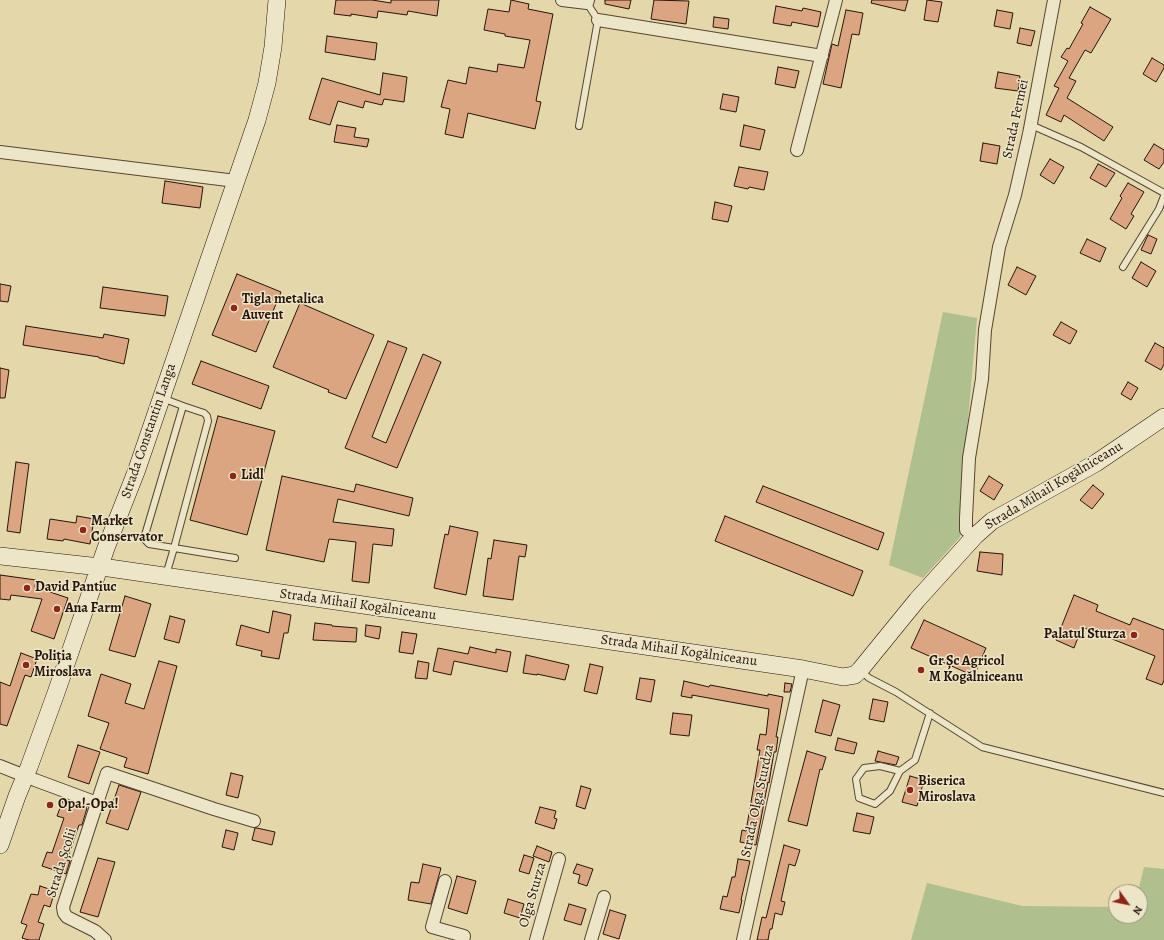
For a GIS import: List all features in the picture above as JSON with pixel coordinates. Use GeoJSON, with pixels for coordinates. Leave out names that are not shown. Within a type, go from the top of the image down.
{"type":"FeatureCollection","features":[{"type":"Feature","properties":{"kind":"street","name":"Strada Constantin Langa"},"geometry":{"type":"LineString","coordinates":[[0,845],[99,567],[136,472],[257,120],[267,83],[273,48],[277,0]]}},
{"type":"Feature","properties":{"kind":"street"},"geometry":{"type":"LineString","coordinates":[[562,0],[588,2]]}},
{"type":"Feature","properties":{"kind":"street"},"geometry":{"type":"LineString","coordinates":[[797,150],[836,0]]}},
{"type":"Feature","properties":{"kind":"street","name":"Strada Fermei"},"geometry":{"type":"LineString","coordinates":[[975,536],[966,530],[969,458],[982,379],[985,330],[998,247],[1015,196],[1031,125],[1052,0]]}},
{"type":"Feature","properties":{"kind":"street"},"geometry":{"type":"LineString","coordinates":[[598,20],[822,56]]}},
{"type":"Feature","properties":{"kind":"street"},"geometry":{"type":"LineString","coordinates":[[0,152],[236,182]]}},
{"type":"Feature","properties":{"kind":"street","name":"Strada Mihail Kogălniceanu"},"geometry":{"type":"LineString","coordinates":[[0,556],[99,567],[803,669],[842,676],[855,675],[917,600],[975,536],[992,521],[1096,462],[1164,417]]}},
{"type":"Feature","properties":{"kind":"street","name":"Strada Olga Sturdza"},"geometry":{"type":"LineString","coordinates":[[743,940],[803,669]]}},
{"type":"Feature","properties":{"kind":"street"},"geometry":{"type":"LineString","coordinates":[[0,766],[97,803]]}},
{"type":"Feature","properties":{"kind":"street","name":"Strada Școlii"},"geometry":{"type":"LineString","coordinates":[[105,940],[95,931],[67,917],[64,913],[63,907],[107,773],[195,803],[254,820]]}},
{"type":"Feature","properties":{"kind":"street","name":"Olga Sturza"},"geometry":{"type":"LineString","coordinates":[[536,940],[559,859]]}},
{"type":"Feature","properties":{"kind":"street"},"geometry":{"type":"LineString","coordinates":[[445,881],[432,927],[464,936],[462,940]]}},
{"type":"Feature","properties":{"kind":"street"},"geometry":{"type":"LineString","coordinates":[[591,940],[604,897]]}},
{"type":"Feature","properties":{"kind":"lane"},"geometry":{"type":"LineString","coordinates":[[578,126],[598,20],[588,2]]}},
{"type":"Feature","properties":{"kind":"lane"},"geometry":{"type":"LineString","coordinates":[[1031,125],[1081,147],[1164,194],[1159,209],[1123,267]]}},
{"type":"Feature","properties":{"kind":"lane"},"geometry":{"type":"LineString","coordinates":[[162,398],[204,413],[207,416],[208,421],[166,577]]}},
{"type":"Feature","properties":{"kind":"lane"},"geometry":{"type":"LineString","coordinates":[[183,406],[145,535],[145,540],[149,544],[235,558]]}},
{"type":"Feature","properties":{"kind":"lane"},"geometry":{"type":"LineString","coordinates":[[860,670],[869,678],[896,692],[982,746],[1164,793]]}},
{"type":"Feature","properties":{"kind":"lane"},"geometry":{"type":"LineString","coordinates":[[900,771],[880,766],[864,768],[856,779],[859,798],[875,804],[890,791],[900,771],[915,760],[930,713]]}},
{"type":"Feature","properties":{"kind":"green space"},"geometry":{"type":"Polygon","coordinates":[[[943,312],[977,318],[960,509],[960,537],[923,578],[889,565],[943,312]]]}},
{"type":"Feature","properties":{"kind":"green space"},"geometry":{"type":"Polygon","coordinates":[[[1144,867],[1164,869],[1164,940],[911,940],[927,883],[1022,906],[1108,907],[1108,924],[1148,924],[1148,884],[1140,884],[1144,867]]]}},
{"type":"Feature","properties":{"kind":"building"},"geometry":{"type":"Polygon","coordinates":[[[336,0],[372,0],[391,3],[391,0],[439,0],[437,16],[408,11],[407,15],[378,11],[377,18],[351,14],[351,16],[334,14],[336,0]]]}},
{"type":"Feature","properties":{"kind":"building"},"geometry":{"type":"Polygon","coordinates":[[[511,0],[529,4],[528,9],[553,14],[536,101],[541,102],[535,129],[468,113],[463,138],[445,134],[450,109],[441,107],[448,80],[466,84],[469,67],[497,72],[498,64],[524,68],[530,40],[505,36],[505,34],[484,30],[488,9],[509,12],[511,0]]]}},
{"type":"Feature","properties":{"kind":"building"},"geometry":{"type":"Polygon","coordinates":[[[605,0],[631,0],[629,9],[605,4],[605,0]]]}},
{"type":"Feature","properties":{"kind":"building"},"geometry":{"type":"Polygon","coordinates":[[[654,0],[689,1],[686,24],[651,19],[654,0]]]}},
{"type":"Feature","properties":{"kind":"building"},"geometry":{"type":"Polygon","coordinates":[[[872,0],[908,0],[905,11],[871,3],[872,0]]]}},
{"type":"Feature","properties":{"kind":"building"},"geometry":{"type":"Polygon","coordinates":[[[927,0],[942,2],[938,22],[924,20],[927,0]]]}},
{"type":"Feature","properties":{"kind":"building"},"geometry":{"type":"Polygon","coordinates":[[[776,6],[802,11],[803,8],[821,12],[818,27],[792,22],[791,26],[773,23],[776,6]]]}},
{"type":"Feature","properties":{"kind":"building"},"geometry":{"type":"Polygon","coordinates":[[[1090,7],[1111,19],[1091,53],[1085,50],[1069,78],[1076,81],[1067,98],[1113,127],[1104,141],[1064,115],[1061,122],[1046,115],[1059,88],[1054,86],[1068,61],[1061,57],[1067,48],[1069,49],[1083,24],[1081,23],[1090,7]]]}},
{"type":"Feature","properties":{"kind":"building"},"geometry":{"type":"Polygon","coordinates":[[[846,10],[863,13],[859,35],[852,34],[841,88],[823,84],[832,44],[838,46],[846,10]]]}},
{"type":"Feature","properties":{"kind":"building"},"geometry":{"type":"Polygon","coordinates":[[[997,10],[1013,13],[1010,29],[994,26],[997,10]]]}},
{"type":"Feature","properties":{"kind":"building"},"geometry":{"type":"Polygon","coordinates":[[[714,17],[729,19],[728,29],[713,27],[714,17]]]}},
{"type":"Feature","properties":{"kind":"building"},"geometry":{"type":"Polygon","coordinates":[[[1020,28],[1035,31],[1031,46],[1017,43],[1020,28]]]}},
{"type":"Feature","properties":{"kind":"building"},"geometry":{"type":"Polygon","coordinates":[[[327,36],[377,43],[375,60],[325,52],[327,36]]]}},
{"type":"Feature","properties":{"kind":"building"},"geometry":{"type":"Polygon","coordinates":[[[1152,58],[1164,65],[1164,68],[1156,82],[1143,74],[1152,58]]]}},
{"type":"Feature","properties":{"kind":"building"},"geometry":{"type":"Polygon","coordinates":[[[778,67],[799,71],[795,88],[775,84],[778,67]]]}},
{"type":"Feature","properties":{"kind":"building"},"geometry":{"type":"Polygon","coordinates":[[[998,72],[1020,76],[1018,91],[995,88],[998,72]]]}},
{"type":"Feature","properties":{"kind":"building"},"geometry":{"type":"Polygon","coordinates":[[[383,73],[407,77],[404,102],[384,99],[382,105],[365,101],[363,108],[338,101],[330,125],[309,119],[322,78],[380,95],[383,73]]]}},
{"type":"Feature","properties":{"kind":"building"},"geometry":{"type":"Polygon","coordinates":[[[723,94],[739,97],[736,112],[720,109],[723,94]]]}},
{"type":"Feature","properties":{"kind":"building"},"geometry":{"type":"Polygon","coordinates":[[[337,125],[356,128],[354,137],[369,139],[367,147],[334,142],[337,125]]]}},
{"type":"Feature","properties":{"kind":"building"},"geometry":{"type":"Polygon","coordinates":[[[744,125],[765,130],[760,150],[740,146],[744,125]]]}},
{"type":"Feature","properties":{"kind":"building"},"geometry":{"type":"Polygon","coordinates":[[[983,143],[1000,146],[997,164],[980,161],[983,143]]]}},
{"type":"Feature","properties":{"kind":"building"},"geometry":{"type":"Polygon","coordinates":[[[1154,144],[1164,150],[1164,162],[1159,169],[1144,160],[1154,144]]]}},
{"type":"Feature","properties":{"kind":"building"},"geometry":{"type":"Polygon","coordinates":[[[1050,159],[1064,167],[1054,184],[1040,175],[1050,159]]]}},
{"type":"Feature","properties":{"kind":"building"},"geometry":{"type":"Polygon","coordinates":[[[1098,164],[1115,173],[1106,187],[1090,178],[1098,164]]]}},
{"type":"Feature","properties":{"kind":"building"},"geometry":{"type":"Polygon","coordinates":[[[739,167],[768,172],[764,190],[734,186],[739,167]]]}},
{"type":"Feature","properties":{"kind":"building"},"geometry":{"type":"Polygon","coordinates":[[[165,181],[203,187],[200,208],[162,203],[165,181]]]}},
{"type":"Feature","properties":{"kind":"building"},"geometry":{"type":"Polygon","coordinates":[[[1128,183],[1144,192],[1131,214],[1134,216],[1126,229],[1110,219],[1122,198],[1120,196],[1128,183]]]}},
{"type":"Feature","properties":{"kind":"building"},"geometry":{"type":"Polygon","coordinates":[[[715,202],[732,206],[728,222],[712,219],[715,202]]]}},
{"type":"Feature","properties":{"kind":"building"},"geometry":{"type":"Polygon","coordinates":[[[1148,235],[1157,239],[1151,254],[1141,250],[1148,235]]]}},
{"type":"Feature","properties":{"kind":"building"},"geometry":{"type":"Polygon","coordinates":[[[1087,239],[1106,248],[1100,262],[1080,253],[1087,239]]]}},
{"type":"Feature","properties":{"kind":"building"},"geometry":{"type":"Polygon","coordinates":[[[1141,262],[1156,271],[1147,287],[1132,278],[1141,262]]]}},
{"type":"Feature","properties":{"kind":"building"},"geometry":{"type":"Polygon","coordinates":[[[1017,267],[1036,276],[1026,295],[1008,285],[1017,267]]]}},
{"type":"Feature","properties":{"kind":"building"},"geometry":{"type":"Polygon","coordinates":[[[237,274],[281,292],[256,352],[212,335],[237,274]]]}},
{"type":"Feature","properties":{"kind":"building"},"geometry":{"type":"Polygon","coordinates":[[[0,284],[11,286],[8,302],[0,301],[0,284]]]}},
{"type":"Feature","properties":{"kind":"building"},"geometry":{"type":"Polygon","coordinates":[[[103,287],[168,296],[165,316],[100,308],[103,287]]]}},
{"type":"Feature","properties":{"kind":"building"},"geometry":{"type":"Polygon","coordinates":[[[300,303],[374,335],[346,399],[328,392],[329,390],[273,367],[300,303]]]}},
{"type":"Feature","properties":{"kind":"building"},"geometry":{"type":"Polygon","coordinates":[[[1061,322],[1077,331],[1070,344],[1053,335],[1061,322]]]}},
{"type":"Feature","properties":{"kind":"building"},"geometry":{"type":"Polygon","coordinates":[[[26,326],[103,338],[104,334],[129,339],[124,364],[99,357],[23,345],[26,326]]]}},
{"type":"Feature","properties":{"kind":"building"},"geometry":{"type":"Polygon","coordinates":[[[388,341],[407,348],[372,437],[386,443],[423,354],[441,362],[397,468],[345,448],[388,341]]]}},
{"type":"Feature","properties":{"kind":"building"},"geometry":{"type":"Polygon","coordinates":[[[1155,343],[1164,348],[1164,364],[1161,370],[1145,361],[1155,343]]]}},
{"type":"Feature","properties":{"kind":"building"},"geometry":{"type":"Polygon","coordinates":[[[201,361],[269,386],[261,409],[192,384],[201,361]]]}},
{"type":"Feature","properties":{"kind":"building"},"geometry":{"type":"Polygon","coordinates":[[[0,368],[9,370],[5,398],[0,398],[0,368]]]}},
{"type":"Feature","properties":{"kind":"building"},"geometry":{"type":"Polygon","coordinates":[[[1128,382],[1138,388],[1131,400],[1121,394],[1128,382]]]}},
{"type":"Feature","properties":{"kind":"building","name":"Lidl"},"geometry":{"type":"Polygon","coordinates":[[[218,416],[275,431],[247,535],[190,520],[218,416]]]}},
{"type":"Feature","properties":{"kind":"building"},"geometry":{"type":"Polygon","coordinates":[[[16,462],[29,464],[20,533],[7,531],[16,462]]]}},
{"type":"Feature","properties":{"kind":"building"},"geometry":{"type":"Polygon","coordinates":[[[282,476],[354,492],[356,484],[413,498],[409,516],[338,499],[333,522],[394,529],[392,546],[373,544],[369,583],[352,581],[356,542],[329,539],[324,562],[266,550],[282,476]]]}},
{"type":"Feature","properties":{"kind":"building"},"geometry":{"type":"Polygon","coordinates":[[[989,476],[1003,485],[994,500],[980,491],[989,476]]]}},
{"type":"Feature","properties":{"kind":"building"},"geometry":{"type":"Polygon","coordinates":[[[1093,485],[1104,494],[1092,509],[1080,500],[1093,485]]]}},
{"type":"Feature","properties":{"kind":"building"},"geometry":{"type":"Polygon","coordinates":[[[763,486],[884,533],[878,550],[756,502],[763,486]]]}},
{"type":"Feature","properties":{"kind":"building"},"geometry":{"type":"Polygon","coordinates":[[[77,516],[94,519],[90,544],[64,539],[63,541],[47,539],[50,519],[76,523],[77,516]]]}},
{"type":"Feature","properties":{"kind":"building"},"geometry":{"type":"Polygon","coordinates":[[[725,516],[863,571],[853,596],[715,541],[725,516]]]}},
{"type":"Feature","properties":{"kind":"building"},"geometry":{"type":"Polygon","coordinates":[[[450,526],[478,532],[466,595],[434,588],[445,534],[448,535],[450,526]]]}},
{"type":"Feature","properties":{"kind":"building"},"geometry":{"type":"Polygon","coordinates":[[[494,540],[527,545],[525,557],[519,556],[513,600],[483,596],[488,558],[491,559],[494,540]]]}},
{"type":"Feature","properties":{"kind":"building"},"geometry":{"type":"Polygon","coordinates":[[[980,552],[1003,554],[1002,575],[977,571],[980,552]]]}},
{"type":"Feature","properties":{"kind":"building"},"geometry":{"type":"Polygon","coordinates":[[[0,575],[36,580],[35,587],[68,598],[54,639],[31,631],[42,599],[11,595],[10,600],[0,599],[0,575]]]}},
{"type":"Feature","properties":{"kind":"building","name":"Palatul Sturza"},"geometry":{"type":"Polygon","coordinates":[[[1074,595],[1098,605],[1096,611],[1130,625],[1133,618],[1164,630],[1164,680],[1162,685],[1146,679],[1155,656],[1082,627],[1074,648],[1056,640],[1074,595]]]}},
{"type":"Feature","properties":{"kind":"building"},"geometry":{"type":"Polygon","coordinates":[[[125,596],[151,604],[135,657],[109,650],[125,596]]]}},
{"type":"Feature","properties":{"kind":"building"},"geometry":{"type":"Polygon","coordinates":[[[273,611],[291,615],[288,633],[284,633],[279,659],[261,656],[262,651],[236,645],[241,625],[269,633],[273,611]]]}},
{"type":"Feature","properties":{"kind":"building"},"geometry":{"type":"Polygon","coordinates":[[[170,616],[185,620],[179,643],[164,639],[170,616]]]}},
{"type":"Feature","properties":{"kind":"building"},"geometry":{"type":"Polygon","coordinates":[[[924,620],[986,648],[974,676],[911,648],[924,620]]]}},
{"type":"Feature","properties":{"kind":"building"},"geometry":{"type":"Polygon","coordinates":[[[315,623],[357,628],[356,642],[313,640],[315,623]]]}},
{"type":"Feature","properties":{"kind":"building"},"geometry":{"type":"Polygon","coordinates":[[[366,625],[381,627],[379,639],[365,636],[366,625]]]}},
{"type":"Feature","properties":{"kind":"building"},"geometry":{"type":"Polygon","coordinates":[[[402,632],[417,634],[413,654],[399,652],[402,632]]]}},
{"type":"Feature","properties":{"kind":"building"},"geometry":{"type":"Polygon","coordinates":[[[470,647],[496,653],[496,649],[511,652],[507,672],[454,661],[451,675],[433,671],[438,648],[468,654],[470,647]]]}},
{"type":"Feature","properties":{"kind":"building"},"geometry":{"type":"Polygon","coordinates":[[[21,653],[37,659],[31,677],[25,675],[7,726],[0,724],[0,682],[10,686],[21,653]]]}},
{"type":"Feature","properties":{"kind":"building"},"geometry":{"type":"Polygon","coordinates":[[[526,655],[569,665],[565,680],[537,674],[523,673],[526,655]]]}},
{"type":"Feature","properties":{"kind":"building"},"geometry":{"type":"Polygon","coordinates":[[[159,661],[177,666],[148,774],[124,767],[127,758],[100,749],[109,723],[88,716],[101,674],[131,684],[125,703],[144,709],[159,661]]]}},
{"type":"Feature","properties":{"kind":"building"},"geometry":{"type":"Polygon","coordinates":[[[418,661],[429,663],[427,679],[415,678],[418,661]]]}},
{"type":"Feature","properties":{"kind":"building"},"geometry":{"type":"Polygon","coordinates":[[[590,664],[603,667],[597,694],[584,691],[590,664]]]}},
{"type":"Feature","properties":{"kind":"building"},"geometry":{"type":"Polygon","coordinates":[[[640,678],[655,680],[651,702],[636,699],[640,678]]]}},
{"type":"Feature","properties":{"kind":"building"},"geometry":{"type":"Polygon","coordinates":[[[684,681],[709,687],[710,685],[768,696],[768,694],[783,697],[776,737],[778,737],[776,752],[774,752],[756,845],[740,842],[742,830],[746,831],[760,750],[757,750],[760,734],[766,735],[769,709],[692,695],[692,698],[681,696],[684,681]]]}},
{"type":"Feature","properties":{"kind":"building"},"geometry":{"type":"Polygon","coordinates":[[[785,683],[792,684],[790,692],[784,692],[785,683]]]}},
{"type":"Feature","properties":{"kind":"building"},"geometry":{"type":"Polygon","coordinates":[[[873,699],[888,702],[884,722],[869,719],[873,699]]]}},
{"type":"Feature","properties":{"kind":"building"},"geometry":{"type":"Polygon","coordinates":[[[823,700],[840,705],[831,736],[815,732],[823,700]]]}},
{"type":"Feature","properties":{"kind":"building"},"geometry":{"type":"Polygon","coordinates":[[[673,713],[692,715],[689,736],[670,734],[673,713]]]}},
{"type":"Feature","properties":{"kind":"building"},"geometry":{"type":"Polygon","coordinates":[[[838,738],[857,743],[854,754],[835,750],[838,738]]]}},
{"type":"Feature","properties":{"kind":"building"},"geometry":{"type":"Polygon","coordinates":[[[78,745],[100,752],[89,784],[68,777],[78,745]]]}},
{"type":"Feature","properties":{"kind":"building"},"geometry":{"type":"Polygon","coordinates":[[[807,751],[826,757],[822,770],[820,769],[807,826],[788,821],[807,751]]]}},
{"type":"Feature","properties":{"kind":"building"},"geometry":{"type":"Polygon","coordinates":[[[878,751],[899,757],[896,765],[875,761],[878,751]]]}},
{"type":"Feature","properties":{"kind":"building"},"geometry":{"type":"Polygon","coordinates":[[[231,773],[243,776],[238,798],[226,795],[231,773]]]}},
{"type":"Feature","properties":{"kind":"building","name":"Biserica Miroslava"},"geometry":{"type":"Polygon","coordinates":[[[910,776],[924,780],[917,806],[902,802],[910,776]]]}},
{"type":"Feature","properties":{"kind":"building"},"geometry":{"type":"Polygon","coordinates":[[[119,785],[141,792],[128,830],[106,823],[119,785]]]}},
{"type":"Feature","properties":{"kind":"building"},"geometry":{"type":"Polygon","coordinates":[[[581,786],[591,789],[585,809],[576,806],[581,786]]]}},
{"type":"Feature","properties":{"kind":"building"},"geometry":{"type":"Polygon","coordinates":[[[63,800],[87,808],[82,825],[79,825],[67,860],[70,861],[66,874],[42,866],[47,852],[52,853],[64,818],[57,816],[63,800]]]}},
{"type":"Feature","properties":{"kind":"building"},"geometry":{"type":"Polygon","coordinates":[[[540,807],[556,811],[554,818],[557,819],[554,829],[535,823],[540,807]]]}},
{"type":"Feature","properties":{"kind":"building"},"geometry":{"type":"Polygon","coordinates":[[[857,813],[874,817],[870,834],[853,831],[857,813]]]}},
{"type":"Feature","properties":{"kind":"building"},"geometry":{"type":"Polygon","coordinates":[[[255,828],[275,832],[272,845],[252,840],[255,828]]]}},
{"type":"Feature","properties":{"kind":"building"},"geometry":{"type":"Polygon","coordinates":[[[226,830],[238,833],[234,850],[222,847],[226,830]]]}},
{"type":"Feature","properties":{"kind":"building"},"geometry":{"type":"Polygon","coordinates":[[[784,845],[800,850],[795,866],[789,864],[781,901],[785,902],[782,915],[775,913],[768,940],[757,940],[762,917],[766,918],[784,845]]]}},
{"type":"Feature","properties":{"kind":"building"},"geometry":{"type":"Polygon","coordinates":[[[537,846],[552,852],[549,862],[533,856],[537,846]]]}},
{"type":"Feature","properties":{"kind":"building"},"geometry":{"type":"Polygon","coordinates":[[[524,855],[534,858],[529,874],[519,871],[524,855]]]}},
{"type":"Feature","properties":{"kind":"building"},"geometry":{"type":"Polygon","coordinates":[[[98,858],[115,862],[98,917],[80,912],[98,858]]]}},
{"type":"Feature","properties":{"kind":"building"},"geometry":{"type":"Polygon","coordinates":[[[738,859],[750,861],[739,913],[720,909],[723,896],[727,897],[732,877],[735,877],[738,859]]]}},
{"type":"Feature","properties":{"kind":"building"},"geometry":{"type":"Polygon","coordinates":[[[423,864],[441,868],[431,904],[408,900],[411,882],[419,883],[423,864]]]}},
{"type":"Feature","properties":{"kind":"building"},"geometry":{"type":"Polygon","coordinates":[[[577,864],[593,869],[587,886],[578,883],[580,875],[573,873],[577,864]]]}},
{"type":"Feature","properties":{"kind":"building"},"geometry":{"type":"Polygon","coordinates":[[[457,876],[476,881],[467,914],[448,908],[457,876]]]}},
{"type":"Feature","properties":{"kind":"building"},"geometry":{"type":"Polygon","coordinates":[[[40,886],[55,891],[50,907],[44,905],[38,922],[44,924],[39,940],[29,940],[22,938],[27,925],[21,923],[31,894],[38,895],[40,886]]]}},
{"type":"Feature","properties":{"kind":"building"},"geometry":{"type":"Polygon","coordinates":[[[508,899],[524,904],[520,918],[504,913],[508,899]]]}},
{"type":"Feature","properties":{"kind":"building"},"geometry":{"type":"Polygon","coordinates":[[[569,904],[586,909],[581,925],[564,920],[569,904]]]}},
{"type":"Feature","properties":{"kind":"building"},"geometry":{"type":"Polygon","coordinates":[[[610,910],[626,915],[619,939],[603,934],[610,910]]]}},
{"type":"Feature","properties":{"kind":"place","name":"Tigla metalica Auvent"},"geometry":{"type":"Point","coordinates":[234,308]}},
{"type":"Feature","properties":{"kind":"place","name":"Lidl"},"geometry":{"type":"Point","coordinates":[233,476]}},
{"type":"Feature","properties":{"kind":"place","name":"Market Conservator"},"geometry":{"type":"Point","coordinates":[83,530]}},
{"type":"Feature","properties":{"kind":"place","name":"David Pantiuc"},"geometry":{"type":"Point","coordinates":[27,588]}},
{"type":"Feature","properties":{"kind":"place","name":"Ana Farm"},"geometry":{"type":"Point","coordinates":[57,609]}},
{"type":"Feature","properties":{"kind":"place","name":"Palatul Sturza"},"geometry":{"type":"Point","coordinates":[1134,635]}},
{"type":"Feature","properties":{"kind":"place","name":"Poliția Miroslava"},"geometry":{"type":"Point","coordinates":[26,665]}},
{"type":"Feature","properties":{"kind":"place","name":"Gr Șc Agricol M Kogălniceanu"},"geometry":{"type":"Point","coordinates":[921,670]}},
{"type":"Feature","properties":{"kind":"place","name":"Biserica Miroslava"},"geometry":{"type":"Point","coordinates":[910,790]}},
{"type":"Feature","properties":{"kind":"place","name":"Opa!-Opa!"},"geometry":{"type":"Point","coordinates":[50,805]}}]}
